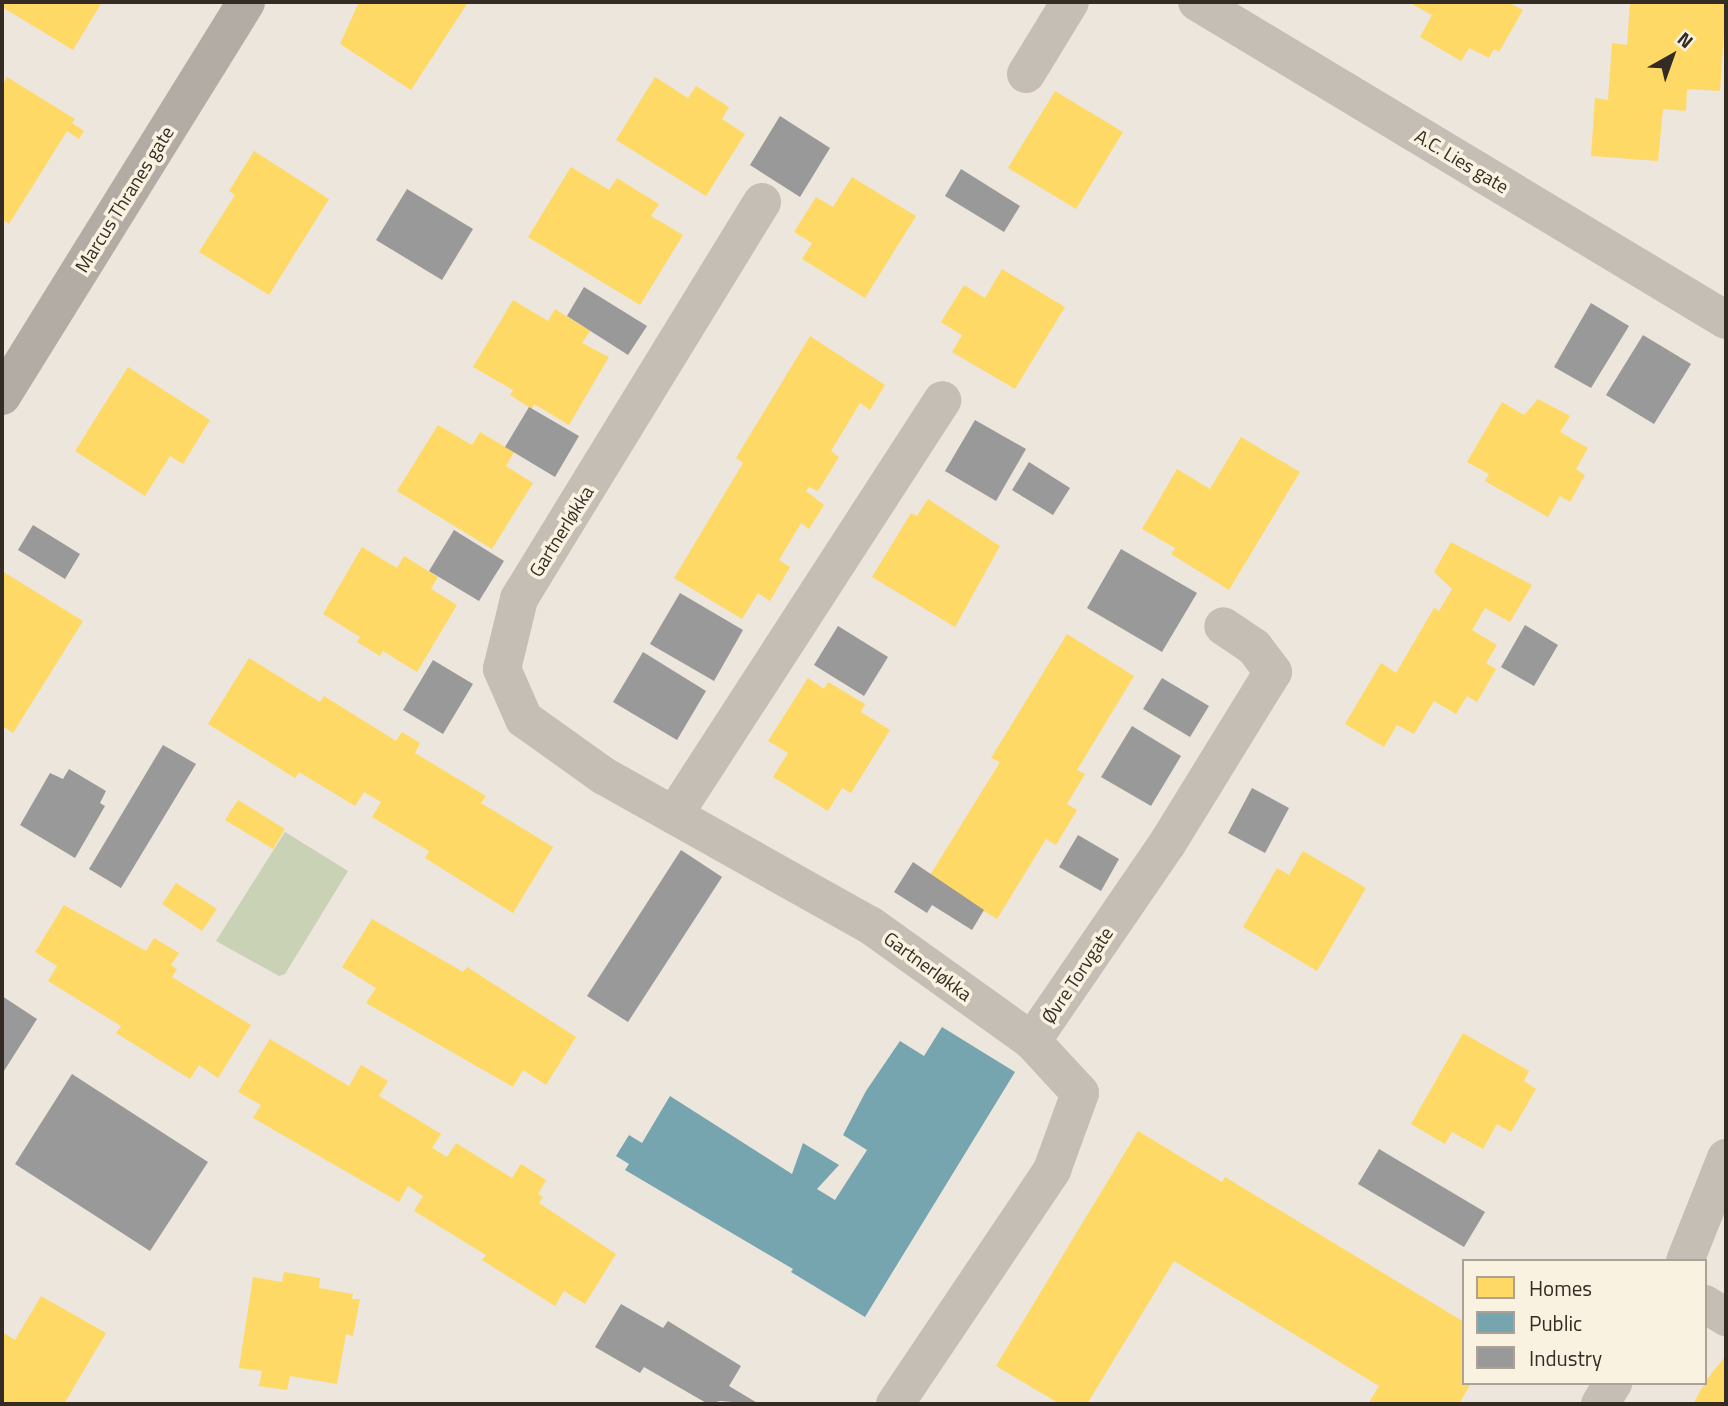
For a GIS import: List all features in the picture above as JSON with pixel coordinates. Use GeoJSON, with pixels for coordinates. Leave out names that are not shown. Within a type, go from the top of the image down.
{"type":"FeatureCollection","features":[{"type":"Feature","properties":{"kind":"main road","name":"Marcus Thranes gate"},"geometry":{"type":"LineString","coordinates":[[2,396],[246,2]]}},
{"type":"Feature","properties":{"kind":"street"},"geometry":{"type":"LineString","coordinates":[[1026,74],[1070,2]]}},
{"type":"Feature","properties":{"kind":"street","name":"A.C. Lies gate"},"geometry":{"type":"LineString","coordinates":[[1197,2],[1726,320]]}},
{"type":"Feature","properties":{"kind":"street","name":"Gartnerløkka"},"geometry":{"type":"LineString","coordinates":[[762,202],[519,599],[502,669],[524,719],[604,776],[870,925],[1032,1041]]}},
{"type":"Feature","properties":{"kind":"street"},"geometry":{"type":"LineString","coordinates":[[674,815],[942,400]]}},
{"type":"Feature","properties":{"kind":"street","name":"Øvre Torvgate"},"geometry":{"type":"LineString","coordinates":[[895,1404],[1052,1170],[1080,1093],[1032,1041],[1167,844],[1273,672],[1254,647],[1223,626]]}},
{"type":"Feature","properties":{"kind":"street"},"geometry":{"type":"LineString","coordinates":[[1686,1259],[1726,1158]]}},
{"type":"Feature","properties":{"kind":"street"},"geometry":{"type":"LineString","coordinates":[[1707,1305],[1726,1317]]}},
{"type":"Feature","properties":{"kind":"street"},"geometry":{"type":"LineString","coordinates":[[1600,1404],[1612,1385]]}},
{"type":"Feature","properties":{"kind":"green space"},"geometry":{"type":"Polygon","coordinates":[[[285,832],[348,871],[285,974],[279,976],[216,941],[285,832]]]}},
{"type":"Feature","properties":{"kind":"building: Homes"},"geometry":{"type":"Polygon","coordinates":[[[2,2],[102,2],[73,50],[2,7],[2,2]]]}},
{"type":"Feature","properties":{"kind":"building: Homes"},"geometry":{"type":"Polygon","coordinates":[[[359,2],[467,4],[411,90],[340,44],[359,2]]]}},
{"type":"Feature","properties":{"kind":"building: Homes"},"geometry":{"type":"Polygon","coordinates":[[[1408,2],[1508,2],[1523,10],[1499,52],[1494,49],[1489,58],[1469,48],[1461,61],[1420,37],[1432,15],[1408,2]]]}},
{"type":"Feature","properties":{"kind":"building: Homes"},"geometry":{"type":"Polygon","coordinates":[[[1630,2],[1726,2],[1720,91],[1687,89],[1686,111],[1663,109],[1658,161],[1591,156],[1595,98],[1608,100],[1612,43],[1627,45],[1630,2]]]}},
{"type":"Feature","properties":{"kind":"building: Homes"},"geometry":{"type":"Polygon","coordinates":[[[7,77],[75,119],[72,123],[84,131],[79,139],[67,131],[9,224],[2,219],[2,86],[7,77]]]}},
{"type":"Feature","properties":{"kind":"building: Homes"},"geometry":{"type":"Polygon","coordinates":[[[655,77],[688,98],[696,86],[729,107],[722,119],[745,134],[706,196],[616,140],[655,77]]]}},
{"type":"Feature","properties":{"kind":"building: Homes"},"geometry":{"type":"Polygon","coordinates":[[[1055,91],[1123,132],[1076,209],[1008,168],[1055,91]]]}},
{"type":"Feature","properties":{"kind":"building: Homes"},"geometry":{"type":"Polygon","coordinates":[[[254,151],[329,199],[269,295],[199,252],[235,195],[229,191],[254,151]]]}},
{"type":"Feature","properties":{"kind":"building: Homes"},"geometry":{"type":"Polygon","coordinates":[[[571,167],[609,190],[617,178],[659,204],[651,216],[683,235],[640,305],[528,237],[571,167]]]}},
{"type":"Feature","properties":{"kind":"building: Homes"},"geometry":{"type":"Polygon","coordinates":[[[852,177],[916,216],[865,298],[802,259],[812,243],[794,232],[816,197],[833,207],[852,177]]]}},
{"type":"Feature","properties":{"kind":"building: Homes"},"geometry":{"type":"Polygon","coordinates":[[[1002,269],[1065,307],[1015,389],[952,352],[962,335],[941,322],[964,285],[985,298],[1002,269]]]}},
{"type":"Feature","properties":{"kind":"building: Homes"},"geometry":{"type":"Polygon","coordinates":[[[513,300],[548,321],[555,309],[590,331],[582,343],[609,357],[569,425],[534,404],[532,409],[510,395],[513,390],[473,367],[513,300]]]}},
{"type":"Feature","properties":{"kind":"building: Homes"},"geometry":{"type":"Polygon","coordinates":[[[810,336],[885,385],[870,410],[860,403],[831,451],[839,457],[818,491],[809,487],[806,491],[824,505],[809,529],[801,523],[779,560],[790,567],[770,601],[758,593],[742,619],[674,578],[743,463],[736,458],[810,336]]]}},
{"type":"Feature","properties":{"kind":"building: Homes"},"geometry":{"type":"Polygon","coordinates":[[[128,367],[210,420],[183,464],[170,456],[145,496],[75,451],[128,367]]]}},
{"type":"Feature","properties":{"kind":"building: Homes"},"geometry":{"type":"Polygon","coordinates":[[[1538,399],[1570,416],[1560,432],[1588,448],[1576,469],[1585,475],[1570,502],[1560,496],[1548,517],[1485,481],[1489,474],[1467,462],[1502,402],[1524,415],[1538,399]]]}},
{"type":"Feature","properties":{"kind":"building: Homes"},"geometry":{"type":"Polygon","coordinates":[[[438,425],[472,445],[480,432],[514,452],[506,466],[533,483],[492,549],[397,491],[438,425]]]}},
{"type":"Feature","properties":{"kind":"building: Homes"},"geometry":{"type":"Polygon","coordinates":[[[1241,437],[1300,472],[1229,590],[1171,554],[1175,548],[1142,529],[1177,469],[1210,489],[1241,437]]]}},
{"type":"Feature","properties":{"kind":"building: Homes"},"geometry":{"type":"Polygon","coordinates":[[[928,499],[1000,546],[955,627],[872,577],[911,513],[917,516],[928,499]]]}},
{"type":"Feature","properties":{"kind":"building: Homes"},"geometry":{"type":"Polygon","coordinates":[[[1451,542],[1532,585],[1510,622],[1485,608],[1472,630],[1497,645],[1486,663],[1496,669],[1477,702],[1467,696],[1456,714],[1434,701],[1414,734],[1397,725],[1384,747],[1345,724],[1381,663],[1396,673],[1434,608],[1439,611],[1452,589],[1434,572],[1451,542]]]}},
{"type":"Feature","properties":{"kind":"building: Homes"},"geometry":{"type":"Polygon","coordinates":[[[362,547],[397,568],[404,556],[438,577],[431,589],[457,605],[417,672],[383,651],[380,656],[357,642],[360,637],[323,614],[362,547]]]}},
{"type":"Feature","properties":{"kind":"building: Homes"},"geometry":{"type":"Polygon","coordinates":[[[2,571],[83,621],[13,733],[2,726],[2,571]]]}},
{"type":"Feature","properties":{"kind":"building: Homes"},"geometry":{"type":"Polygon","coordinates":[[[1067,634],[1134,676],[1077,770],[1085,774],[1067,804],[1077,810],[1056,845],[1046,839],[997,919],[929,877],[1000,762],[991,758],[1067,634]]]}},
{"type":"Feature","properties":{"kind":"building: Homes"},"geometry":{"type":"Polygon","coordinates":[[[249,658],[320,702],[324,696],[396,741],[402,732],[420,743],[415,753],[486,796],[481,803],[553,847],[513,913],[425,858],[429,851],[372,817],[381,802],[364,792],[355,806],[299,772],[295,778],[208,724],[249,658]]]}},
{"type":"Feature","properties":{"kind":"building: Homes"},"geometry":{"type":"Polygon","coordinates":[[[808,678],[824,689],[828,682],[865,704],[861,712],[890,730],[851,793],[842,788],[828,811],[773,777],[788,753],[768,741],[808,678]]]}},
{"type":"Feature","properties":{"kind":"building: Homes"},"geometry":{"type":"Polygon","coordinates":[[[238,800],[285,829],[273,849],[225,820],[238,800]]]}},
{"type":"Feature","properties":{"kind":"building: Homes"},"geometry":{"type":"Polygon","coordinates":[[[1303,851],[1366,888],[1317,971],[1243,927],[1277,868],[1289,875],[1303,851]]]}},
{"type":"Feature","properties":{"kind":"building: Homes"},"geometry":{"type":"Polygon","coordinates":[[[176,883],[217,909],[202,931],[162,904],[176,883]]]}},
{"type":"Feature","properties":{"kind":"building: Homes"},"geometry":{"type":"Polygon","coordinates":[[[64,905],[146,951],[154,938],[179,953],[171,965],[177,969],[172,977],[251,1025],[218,1078],[199,1065],[190,1079],[116,1033],[121,1026],[48,981],[57,966],[35,952],[64,905]]]}},
{"type":"Feature","properties":{"kind":"building: Homes"},"geometry":{"type":"Polygon","coordinates":[[[372,919],[463,972],[467,967],[576,1037],[546,1085],[523,1070],[513,1087],[366,1003],[376,988],[342,967],[372,919]]]}},
{"type":"Feature","properties":{"kind":"building: Homes"},"geometry":{"type":"Polygon","coordinates":[[[1463,1033],[1529,1071],[1524,1081],[1536,1089],[1511,1132],[1497,1124],[1483,1149],[1452,1132],[1445,1144],[1411,1124],[1463,1033]]]}},
{"type":"Feature","properties":{"kind":"building: Homes"},"geometry":{"type":"Polygon","coordinates":[[[270,1039],[349,1086],[361,1065],[388,1081],[379,1096],[441,1134],[432,1148],[447,1157],[456,1143],[512,1178],[521,1164],[546,1180],[538,1194],[543,1197],[539,1203],[616,1254],[585,1304],[564,1291],[555,1306],[482,1260],[486,1255],[414,1211],[423,1196],[408,1186],[399,1202],[253,1118],[261,1105],[238,1092],[270,1039]]]}},
{"type":"Feature","properties":{"kind":"building: Homes"},"geometry":{"type":"Polygon","coordinates":[[[1138,1131],[1222,1182],[1225,1177],[1462,1321],[1462,1385],[1470,1385],[1459,1404],[1368,1404],[1379,1386],[1174,1261],[1087,1404],[1060,1404],[996,1366],[1138,1131]]]}},
{"type":"Feature","properties":{"kind":"building: Homes"},"geometry":{"type":"Polygon","coordinates":[[[284,1272],[320,1278],[319,1288],[353,1294],[352,1299],[360,1299],[353,1336],[346,1334],[337,1384],[290,1376],[287,1390],[259,1386],[262,1371],[239,1368],[253,1277],[282,1282],[284,1272]]]}},
{"type":"Feature","properties":{"kind":"building: Homes"},"geometry":{"type":"Polygon","coordinates":[[[41,1296],[106,1333],[64,1404],[2,1404],[2,1336],[4,1333],[15,1340],[41,1296]]]}},
{"type":"Feature","properties":{"kind":"building: Homes"},"geometry":{"type":"Polygon","coordinates":[[[1724,1358],[1726,1404],[1693,1404],[1704,1385],[1707,1385],[1707,1379],[1724,1358]]]}},
{"type":"Feature","properties":{"kind":"building: Public"},"geometry":{"type":"Polygon","coordinates":[[[942,1027],[1015,1072],[865,1317],[791,1272],[793,1269],[625,1170],[629,1164],[616,1156],[629,1135],[642,1143],[670,1096],[792,1174],[803,1143],[839,1165],[817,1189],[835,1200],[867,1150],[843,1135],[866,1091],[900,1041],[924,1056],[942,1027]]]}},
{"type":"Feature","properties":{"kind":"building: Industry"},"geometry":{"type":"Polygon","coordinates":[[[780,116],[830,148],[800,197],[750,165],[780,116]]]}},
{"type":"Feature","properties":{"kind":"building: Industry"},"geometry":{"type":"Polygon","coordinates":[[[961,169],[1020,206],[1004,232],[945,196],[961,169]]]}},
{"type":"Feature","properties":{"kind":"building: Industry"},"geometry":{"type":"Polygon","coordinates":[[[407,189],[473,229],[442,280],[376,240],[407,189]]]}},
{"type":"Feature","properties":{"kind":"building: Industry"},"geometry":{"type":"Polygon","coordinates":[[[584,287],[647,326],[628,355],[567,316],[584,287]]]}},
{"type":"Feature","properties":{"kind":"building: Industry"},"geometry":{"type":"Polygon","coordinates":[[[1591,303],[1629,326],[1591,388],[1554,367],[1591,303]]]}},
{"type":"Feature","properties":{"kind":"building: Industry"},"geometry":{"type":"Polygon","coordinates":[[[1643,335],[1691,364],[1654,424],[1606,395],[1643,335]]]}},
{"type":"Feature","properties":{"kind":"building: Industry"},"geometry":{"type":"Polygon","coordinates":[[[529,407],[579,436],[555,477],[505,447],[529,407]]]}},
{"type":"Feature","properties":{"kind":"building: Industry"},"geometry":{"type":"Polygon","coordinates":[[[975,420],[1026,449],[996,501],[945,471],[975,420]]]}},
{"type":"Feature","properties":{"kind":"building: Industry"},"geometry":{"type":"Polygon","coordinates":[[[1029,462],[1070,488],[1053,515],[1012,490],[1029,462]]]}},
{"type":"Feature","properties":{"kind":"building: Industry"},"geometry":{"type":"Polygon","coordinates":[[[33,525],[80,554],[65,579],[18,550],[33,525]]]}},
{"type":"Feature","properties":{"kind":"building: Industry"},"geometry":{"type":"Polygon","coordinates":[[[454,530],[504,561],[479,601],[429,571],[454,530]]]}},
{"type":"Feature","properties":{"kind":"building: Industry"},"geometry":{"type":"Polygon","coordinates":[[[1121,549],[1197,593],[1162,652],[1087,608],[1121,549]]]}},
{"type":"Feature","properties":{"kind":"building: Industry"},"geometry":{"type":"Polygon","coordinates":[[[680,593],[743,630],[714,681],[650,644],[680,593]]]}},
{"type":"Feature","properties":{"kind":"building: Industry"},"geometry":{"type":"Polygon","coordinates":[[[1525,625],[1558,645],[1534,686],[1501,667],[1525,625]]]}},
{"type":"Feature","properties":{"kind":"building: Industry"},"geometry":{"type":"Polygon","coordinates":[[[838,626],[888,657],[864,696],[814,665],[838,626]]]}},
{"type":"Feature","properties":{"kind":"building: Industry"},"geometry":{"type":"Polygon","coordinates":[[[643,652],[706,691],[677,740],[613,702],[643,652]]]}},
{"type":"Feature","properties":{"kind":"building: Industry"},"geometry":{"type":"Polygon","coordinates":[[[433,660],[473,684],[443,734],[403,710],[433,660]]]}},
{"type":"Feature","properties":{"kind":"building: Industry"},"geometry":{"type":"Polygon","coordinates":[[[1162,678],[1209,706],[1190,737],[1143,709],[1162,678]]]}},
{"type":"Feature","properties":{"kind":"building: Industry"},"geometry":{"type":"Polygon","coordinates":[[[1132,726],[1181,756],[1151,806],[1101,777],[1132,726]]]}},
{"type":"Feature","properties":{"kind":"building: Industry"},"geometry":{"type":"Polygon","coordinates":[[[163,745],[196,764],[121,888],[89,869],[163,745]]]}},
{"type":"Feature","properties":{"kind":"building: Industry"},"geometry":{"type":"Polygon","coordinates":[[[69,769],[106,791],[100,803],[105,806],[75,858],[20,825],[50,773],[63,779],[69,769]]]}},
{"type":"Feature","properties":{"kind":"building: Industry"},"geometry":{"type":"Polygon","coordinates":[[[1252,788],[1289,808],[1265,853],[1228,833],[1252,788]]]}},
{"type":"Feature","properties":{"kind":"building: Industry"},"geometry":{"type":"Polygon","coordinates":[[[1078,835],[1119,859],[1101,891],[1059,867],[1078,835]]]}},
{"type":"Feature","properties":{"kind":"building: Industry"},"geometry":{"type":"Polygon","coordinates":[[[681,850],[722,877],[628,1022],[587,996],[681,850]]]}},
{"type":"Feature","properties":{"kind":"building: Industry"},"geometry":{"type":"Polygon","coordinates":[[[913,862],[984,910],[972,930],[932,905],[927,913],[894,892],[913,862]]]}},
{"type":"Feature","properties":{"kind":"building: Industry"},"geometry":{"type":"Polygon","coordinates":[[[2,996],[37,1019],[2,1074],[2,996]]]}},
{"type":"Feature","properties":{"kind":"building: Industry"},"geometry":{"type":"Polygon","coordinates":[[[72,1074],[208,1162],[150,1251],[15,1164],[72,1074]]]}},
{"type":"Feature","properties":{"kind":"building: Industry"},"geometry":{"type":"Polygon","coordinates":[[[1379,1149],[1485,1212],[1464,1247],[1358,1184],[1379,1149]]]}},
{"type":"Feature","properties":{"kind":"building: Industry"},"geometry":{"type":"Polygon","coordinates":[[[621,1304],[663,1328],[668,1321],[741,1366],[729,1386],[759,1404],[720,1401],[708,1404],[644,1367],[640,1373],[595,1347],[621,1304]]]}}]}
